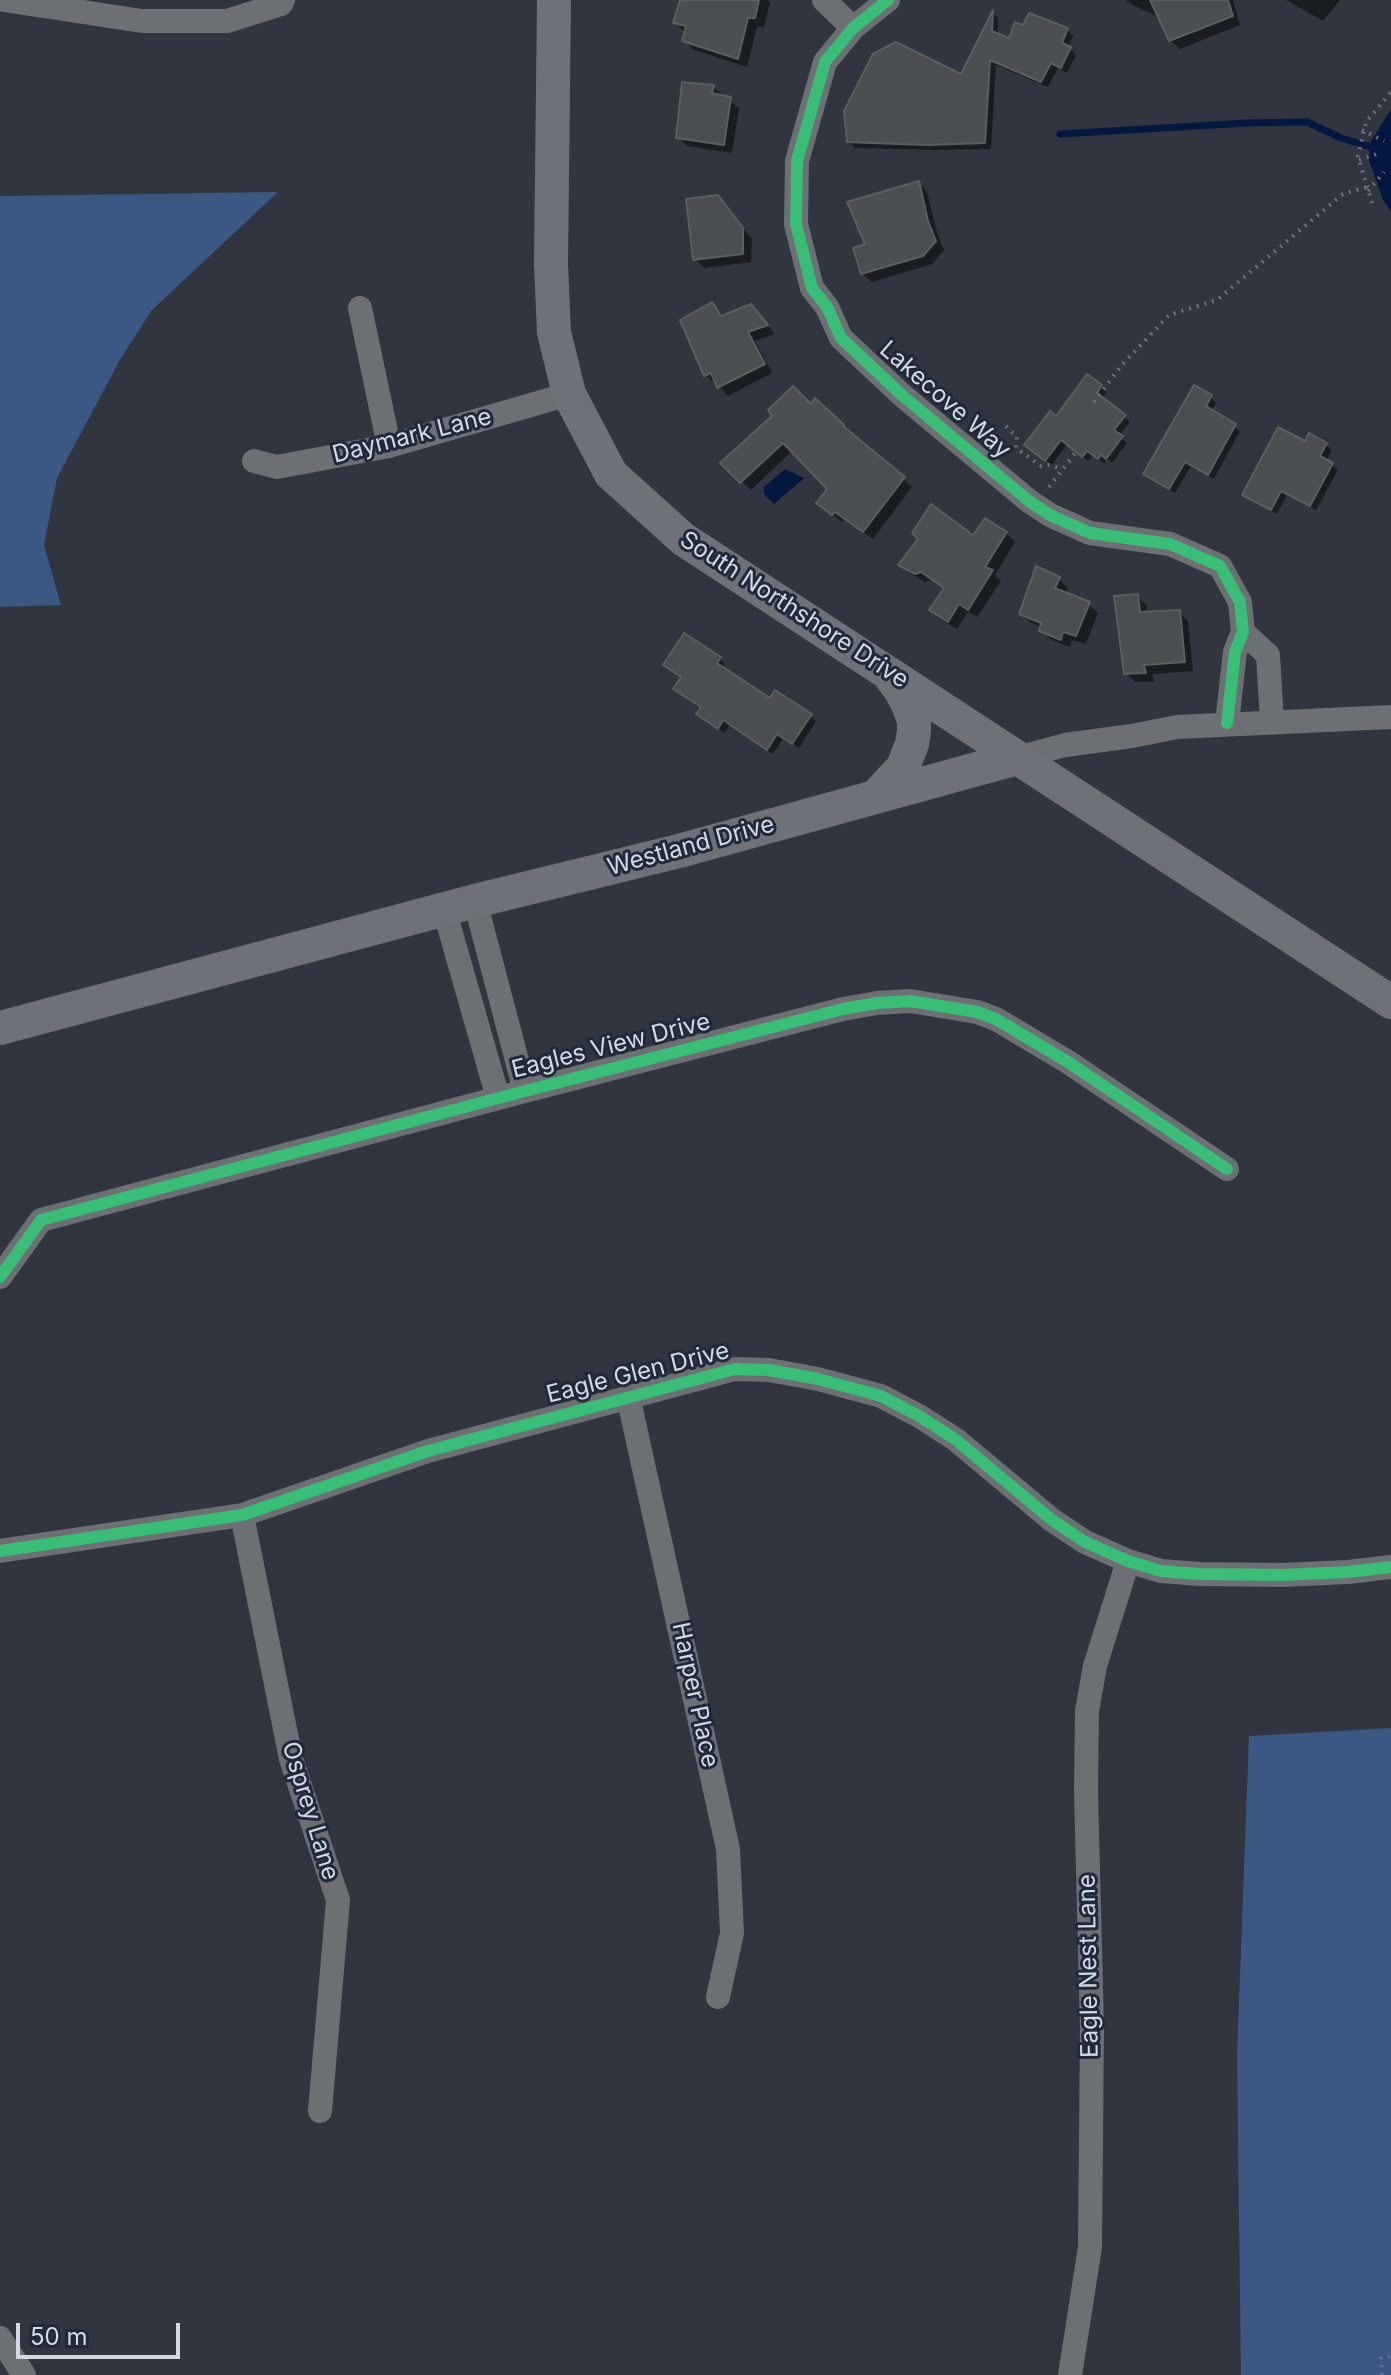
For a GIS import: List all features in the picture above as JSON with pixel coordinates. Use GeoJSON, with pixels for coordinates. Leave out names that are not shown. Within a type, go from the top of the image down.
{"type":"FeatureCollection","features":[{"type":"Feature","properties":{"kind":"main road","name":"South Northshore Drive"},"geometry":{"type":"LineString","coordinates":[[554,0],[551,264],[554,332],[569,394],[611,474],[683,539],[1391,1002]]}},
{"type":"Feature","properties":{"kind":"main road"},"geometry":{"type":"LineString","coordinates":[[875,797],[903,767],[914,731],[909,707],[885,670]]}},
{"type":"Feature","properties":{"kind":"main road","name":"Westland Drive"},"geometry":{"type":"LineString","coordinates":[[0,1028],[460,905],[679,851],[1017,758]]}},
{"type":"Feature","properties":{"kind":"street"},"geometry":{"type":"LineString","coordinates":[[4,0],[142,21],[227,21],[281,4],[283,0]]}},
{"type":"Feature","properties":{"kind":"street"},"geometry":{"type":"LineString","coordinates":[[824,0],[853,28]]}},
{"type":"Feature","properties":{"kind":"street","name":"Lakecove Way"},"geometry":{"type":"LineString","coordinates":[[888,0],[853,28],[825,62],[797,161],[796,224],[812,288],[827,307],[841,338],[903,396],[1050,515],[1090,533],[1170,544],[1220,566],[1240,602],[1243,632],[1235,652],[1227,723]]}},
{"type":"Feature","properties":{"kind":"street"},"geometry":{"type":"LineString","coordinates":[[360,308],[389,446]]}},
{"type":"Feature","properties":{"kind":"street","name":"Daymark Lane"},"geometry":{"type":"LineString","coordinates":[[254,461],[277,467],[389,446],[569,394]]}},
{"type":"Feature","properties":{"kind":"street","name":"Lakecove Way"},"geometry":{"type":"LineString","coordinates":[[1243,632],[1268,655],[1272,721]]}},
{"type":"Feature","properties":{"kind":"street","name":"Westland Drive"},"geometry":{"type":"LineString","coordinates":[[1017,758],[1065,745],[1177,727],[1272,721],[1390,721]]}},
{"type":"Feature","properties":{"kind":"street"},"geometry":{"type":"LineString","coordinates":[[460,905],[525,1091]]}},
{"type":"Feature","properties":{"kind":"street"},"geometry":{"type":"LineString","coordinates":[[460,905],[498,1098]]}},
{"type":"Feature","properties":{"kind":"street","name":"Eagles View Drive"},"geometry":{"type":"LineString","coordinates":[[0,1277],[41,1220],[498,1098],[843,1009],[877,1003],[910,1001],[977,1012],[1014,1028],[1227,1169]]}},
{"type":"Feature","properties":{"kind":"street","name":"Eagle Glen Drive"},"geometry":{"type":"LineString","coordinates":[[0,1551],[242,1515],[428,1451],[735,1369],[769,1370],[818,1379],[881,1396],[955,1439],[1012,1488],[1085,1542],[1128,1561],[1161,1571],[1282,1575],[1391,1567]]}},
{"type":"Feature","properties":{"kind":"street","name":"Harper Place"},"geometry":{"type":"LineString","coordinates":[[628,1396],[728,1849],[732,1933],[718,1997]]}},
{"type":"Feature","properties":{"kind":"street","name":"Osprey Lane"},"geometry":{"type":"LineString","coordinates":[[242,1515],[291,1759],[338,1900],[320,2111]]}},
{"type":"Feature","properties":{"kind":"street","name":"Eagle Nest Lane"},"geometry":{"type":"LineString","coordinates":[[1070,2375],[1090,2247],[1092,2029],[1087,1711],[1095,1666],[1128,1561]]}},
{"type":"Feature","properties":{"kind":"street"},"geometry":{"type":"LineString","coordinates":[[0,2338],[24,2375]]}},
{"type":"Feature","properties":{"kind":"path"},"geometry":{"type":"LineString","coordinates":[[1372,203],[1358,158],[1362,130],[1391,92]]}},
{"type":"Feature","properties":{"kind":"path"},"geometry":{"type":"LineString","coordinates":[[1362,130],[1384,141]]}},
{"type":"Feature","properties":{"kind":"path"},"geometry":{"type":"LineString","coordinates":[[1358,158],[1377,154]]}},
{"type":"Feature","properties":{"kind":"path"},"geometry":{"type":"LineString","coordinates":[[1094,402],[1121,366],[1169,315],[1217,300],[1343,194],[1368,189],[1384,172]]}},
{"type":"Feature","properties":{"kind":"path"},"geometry":{"type":"LineString","coordinates":[[1006,426],[1017,437],[1016,448],[1041,466],[1063,469]]}},
{"type":"Feature","properties":{"kind":"path"},"geometry":{"type":"LineString","coordinates":[[1035,504],[1076,452]]}},
{"type":"Feature","properties":{"kind":"path"},"geometry":{"type":"LineString","coordinates":[[1382,2375],[1381,2358],[1391,2356]]}},
{"type":"Feature","properties":{"kind":"shaded area"},"geometry":{"type":"Polygon","coordinates":[[[1391,109],[1391,212],[1383,200],[1369,160],[1370,143],[1391,109]]]}},
{"type":"Feature","properties":{"kind":"shaded area"},"geometry":{"type":"Polygon","coordinates":[[[278,192],[152,310],[121,358],[57,478],[44,545],[61,605],[0,607],[0,196],[278,192]]]}},
{"type":"Feature","properties":{"kind":"shaded area"},"geometry":{"type":"Polygon","coordinates":[[[785,469],[804,478],[774,504],[764,494],[764,487],[785,469]]]}},
{"type":"Feature","properties":{"kind":"shaded area"},"geometry":{"type":"Polygon","coordinates":[[[1391,1728],[1391,2375],[1241,2375],[1237,2055],[1249,1736],[1391,1728]]]}},
{"type":"Feature","properties":{"kind":"building"},"geometry":{"type":"Polygon","coordinates":[[[680,0],[759,0],[755,18],[748,18],[738,59],[682,41],[686,26],[673,23],[680,0]]]}},
{"type":"Feature","properties":{"kind":"building"},"geometry":{"type":"Polygon","coordinates":[[[1150,0],[1228,0],[1233,16],[1169,41],[1150,0]]]}},
{"type":"Feature","properties":{"kind":"building"},"geometry":{"type":"Polygon","coordinates":[[[993,10],[992,31],[1009,38],[1015,22],[1023,25],[1029,13],[1068,28],[1062,43],[1071,47],[1061,68],[1051,63],[1041,82],[990,60],[985,143],[926,145],[847,142],[844,111],[873,54],[896,42],[961,74],[993,10]]]}},
{"type":"Feature","properties":{"kind":"building"},"geometry":{"type":"Polygon","coordinates":[[[682,82],[714,85],[712,93],[731,97],[724,145],[676,138],[682,82]]]}},
{"type":"Feature","properties":{"kind":"building"},"geometry":{"type":"Polygon","coordinates":[[[919,181],[936,241],[923,256],[861,274],[853,248],[865,244],[847,202],[919,181]]]}},
{"type":"Feature","properties":{"kind":"building"},"geometry":{"type":"Polygon","coordinates":[[[718,195],[743,228],[743,254],[693,260],[686,199],[718,195]]]}},
{"type":"Feature","properties":{"kind":"building"},"geometry":{"type":"Polygon","coordinates":[[[712,302],[721,316],[751,304],[768,325],[748,332],[765,364],[717,388],[711,373],[704,376],[680,320],[712,302]]]}},
{"type":"Feature","properties":{"kind":"building"},"geometry":{"type":"Polygon","coordinates":[[[1087,374],[1102,385],[1097,393],[1126,415],[1114,430],[1123,436],[1106,459],[1101,455],[1098,459],[1087,451],[1082,457],[1061,440],[1045,461],[1024,445],[1050,411],[1056,416],[1087,374]]]}},
{"type":"Feature","properties":{"kind":"building"},"geometry":{"type":"Polygon","coordinates":[[[1194,385],[1212,395],[1206,406],[1236,424],[1208,475],[1185,462],[1169,489],[1143,474],[1194,385]]]}},
{"type":"Feature","properties":{"kind":"building"},"geometry":{"type":"Polygon","coordinates":[[[793,386],[811,404],[815,398],[843,426],[905,477],[863,532],[816,503],[827,489],[783,443],[740,483],[720,463],[772,416],[768,410],[793,386]]]}},
{"type":"Feature","properties":{"kind":"building"},"geometry":{"type":"Polygon","coordinates":[[[1278,427],[1305,441],[1309,433],[1327,443],[1320,456],[1333,463],[1310,506],[1281,491],[1271,510],[1242,495],[1278,427]]]}},
{"type":"Feature","properties":{"kind":"building"},"geometry":{"type":"Polygon","coordinates":[[[931,504],[973,535],[985,518],[1007,532],[985,567],[993,570],[968,610],[959,604],[948,622],[929,610],[944,588],[921,572],[915,574],[898,565],[918,539],[912,533],[931,504]]]}},
{"type":"Feature","properties":{"kind":"building"},"geometry":{"type":"Polygon","coordinates":[[[1036,566],[1060,577],[1055,588],[1090,602],[1076,636],[1063,632],[1061,640],[1039,631],[1041,623],[1019,614],[1036,566]]]}},
{"type":"Feature","properties":{"kind":"building"},"geometry":{"type":"Polygon","coordinates":[[[1138,594],[1140,612],[1180,610],[1185,662],[1144,665],[1146,673],[1124,674],[1114,596],[1138,594]]]}},
{"type":"Feature","properties":{"kind":"building"},"geometry":{"type":"Polygon","coordinates":[[[684,633],[721,657],[717,663],[770,698],[775,690],[812,714],[792,744],[777,734],[767,750],[723,720],[718,729],[696,714],[701,707],[673,689],[681,677],[663,665],[684,633]]]}},
{"type":"Feature","properties":{"kind":"waterway"},"geometry":{"type":"LineString","coordinates":[[1060,134],[1307,122],[1341,138],[1371,147]]}},
{"type":"Feature","properties":{"kind":"cycle path"},"geometry":{"type":"LineString","coordinates":[[888,0],[853,28],[825,62],[797,161],[796,224],[812,288],[827,307],[841,338],[903,396],[1029,501],[1050,515],[1090,533],[1170,544],[1220,566],[1240,602],[1243,632],[1235,652],[1227,723]]}},
{"type":"Feature","properties":{"kind":"cycle path"},"geometry":{"type":"LineString","coordinates":[[0,1277],[41,1220],[525,1091],[843,1009],[877,1003],[910,1001],[977,1012],[996,1019],[1068,1062],[1227,1169]]}},
{"type":"Feature","properties":{"kind":"cycle path"},"geometry":{"type":"LineString","coordinates":[[0,1551],[242,1515],[428,1451],[735,1369],[769,1370],[818,1379],[881,1396],[955,1439],[1052,1520],[1085,1542],[1128,1561],[1161,1571],[1282,1575],[1391,1567]]}}]}
